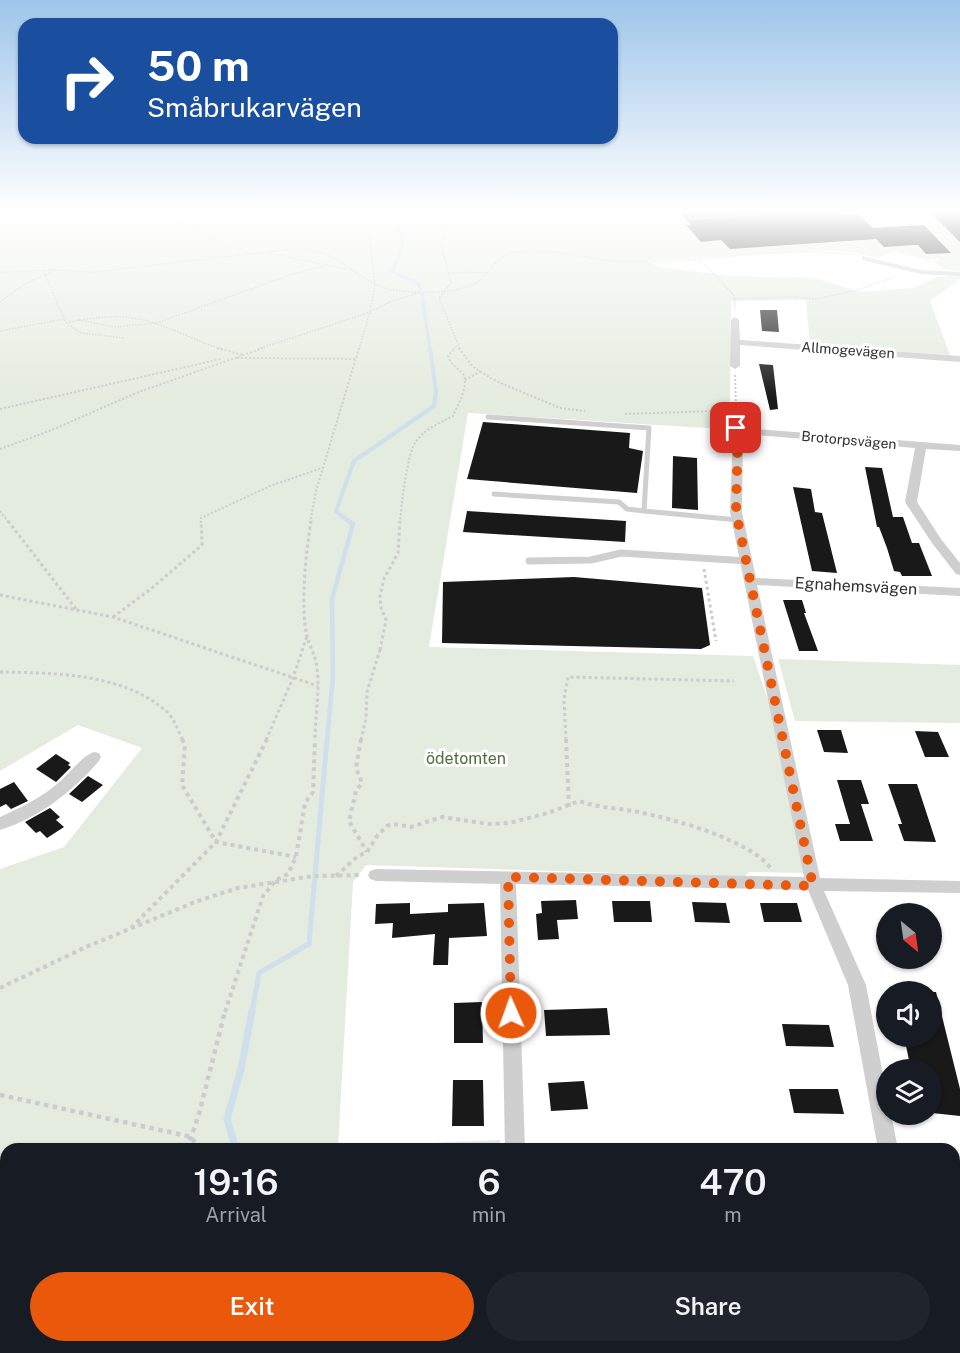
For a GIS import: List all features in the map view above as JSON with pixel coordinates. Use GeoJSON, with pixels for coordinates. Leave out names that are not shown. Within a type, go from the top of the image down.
{"type":"FeatureCollection","features":[{"type":"Feature","properties":{"kind":"street"},"geometry":{"type":"LineString","coordinates":[[943,273],[960,274]]}},
{"type":"Feature","properties":{"kind":"street"},"geometry":{"type":"LineString","coordinates":[[735,320],[735,366]]}},
{"type":"Feature","properties":{"kind":"street","name":"Allmogevägen"},"geometry":{"type":"LineString","coordinates":[[736,342],[960,359]]}},
{"type":"Feature","properties":{"kind":"street"},"geometry":{"type":"LineString","coordinates":[[737,425],[736,512],[813,886],[857,986],[887,1143]]}},
{"type":"Feature","properties":{"kind":"street","name":"Brotorpsvägen"},"geometry":{"type":"LineString","coordinates":[[737,425],[921,446],[960,448]]}},
{"type":"Feature","properties":{"kind":"street"},"geometry":{"type":"LineString","coordinates":[[921,446],[911,502],[936,541],[960,571]]}},
{"type":"Feature","properties":{"kind":"street","name":"Egnahemsvägen"},"geometry":{"type":"LineString","coordinates":[[751,581],[960,592]]}},
{"type":"Feature","properties":{"kind":"street"},"geometry":{"type":"LineString","coordinates":[[0,824],[28,812],[75,780],[94,757]]}},
{"type":"Feature","properties":{"kind":"street"},"geometry":{"type":"LineString","coordinates":[[376,875],[813,886],[960,887]]}},
{"type":"Feature","properties":{"kind":"street"},"geometry":{"type":"LineString","coordinates":[[508,877],[515,1143]]}},
{"type":"Feature","properties":{"kind":"lane"},"geometry":{"type":"LineString","coordinates":[[488,417],[649,428],[644,511]]}},
{"type":"Feature","properties":{"kind":"lane"},"geometry":{"type":"LineString","coordinates":[[494,494],[619,502],[627,509],[738,520]]}},
{"type":"Feature","properties":{"kind":"lane"},"geometry":{"type":"LineString","coordinates":[[529,561],[591,560],[621,553],[747,561]]}},
{"type":"Feature","properties":{"kind":"path"},"geometry":{"type":"LineString","coordinates":[[0,302],[25,284],[49,273]]}},
{"type":"Feature","properties":{"kind":"path"},"geometry":{"type":"LineString","coordinates":[[78,320],[114,327],[156,323],[296,273]]}},
{"type":"Feature","properties":{"kind":"path"},"geometry":{"type":"LineString","coordinates":[[356,273],[375,286],[398,291],[421,292],[466,288],[479,281],[486,273]]}},
{"type":"Feature","properties":{"kind":"path"},"geometry":{"type":"LineString","coordinates":[[129,930],[216,842],[259,757],[293,678],[307,636],[306,546],[322,468],[370,312],[375,286],[374,273]]}},
{"type":"Feature","properties":{"kind":"path"},"geometry":{"type":"LineString","coordinates":[[448,273],[451,283],[439,298],[457,345],[473,367],[496,381],[560,408],[590,412]]}},
{"type":"Feature","properties":{"kind":"path"},"geometry":{"type":"LineString","coordinates":[[713,273],[734,295],[735,320]]}},
{"type":"Feature","properties":{"kind":"path"},"geometry":{"type":"LineString","coordinates":[[734,299],[783,297],[816,299],[913,273]]}},
{"type":"Feature","properties":{"kind":"path"},"geometry":{"type":"LineString","coordinates":[[45,275],[66,323],[81,333],[125,338]]}},
{"type":"Feature","properties":{"kind":"path"},"geometry":{"type":"LineString","coordinates":[[0,449],[60,428],[107,404],[207,365],[370,312],[421,292]]}},
{"type":"Feature","properties":{"kind":"path"},"geometry":{"type":"LineString","coordinates":[[66,323],[105,317],[136,318],[156,323],[212,346],[243,355]]}},
{"type":"Feature","properties":{"kind":"path"},"geometry":{"type":"LineString","coordinates":[[0,331],[64,319]]}},
{"type":"Feature","properties":{"kind":"path"},"geometry":{"type":"LineString","coordinates":[[367,852],[349,821],[356,791],[362,783],[356,768],[366,718],[367,692],[387,620],[381,608],[380,596],[384,579],[398,553],[402,496],[414,444],[431,427],[453,416],[463,392],[465,380],[462,373],[452,366],[448,356],[457,345]]}},
{"type":"Feature","properties":{"kind":"path"},"geometry":{"type":"LineString","coordinates":[[0,409],[243,355]]}},
{"type":"Feature","properties":{"kind":"path"},"geometry":{"type":"LineString","coordinates":[[232,358],[357,359]]}},
{"type":"Feature","properties":{"kind":"path"},"geometry":{"type":"LineString","coordinates":[[735,366],[737,425]]}},
{"type":"Feature","properties":{"kind":"path"},"geometry":{"type":"LineString","coordinates":[[465,380],[481,371]]}},
{"type":"Feature","properties":{"kind":"path"},"geometry":{"type":"LineString","coordinates":[[621,414],[715,411],[737,425]]}},
{"type":"Feature","properties":{"kind":"path"},"geometry":{"type":"LineString","coordinates":[[113,617],[152,588],[202,545],[201,518],[270,486],[322,468]]}},
{"type":"Feature","properties":{"kind":"path"},"geometry":{"type":"LineString","coordinates":[[0,511],[77,611]]}},
{"type":"Feature","properties":{"kind":"path"},"geometry":{"type":"LineString","coordinates":[[703,558],[716,642]]}},
{"type":"Feature","properties":{"kind":"path"},"geometry":{"type":"LineString","coordinates":[[0,596],[113,617],[318,686]]}},
{"type":"Feature","properties":{"kind":"path"},"geometry":{"type":"LineString","coordinates":[[190,1143],[217,1037],[263,897],[276,880],[288,874],[296,858],[305,803],[313,792],[318,686],[316,661],[307,636]]}},
{"type":"Feature","properties":{"kind":"path"},"geometry":{"type":"LineString","coordinates":[[0,672],[61,674],[134,689],[169,713],[185,745],[182,785],[216,842],[296,858]]}},
{"type":"Feature","properties":{"kind":"path"},"geometry":{"type":"LineString","coordinates":[[569,807],[564,699],[568,677],[734,681]]}},
{"type":"Feature","properties":{"kind":"path"},"geometry":{"type":"LineString","coordinates":[[336,876],[358,856],[367,852],[377,836],[387,826],[393,824],[398,827],[407,827],[443,817],[492,824],[532,817],[569,807],[579,801],[595,807],[638,812],[725,837],[766,861],[772,869],[772,885]]}},
{"type":"Feature","properties":{"kind":"path"},"geometry":{"type":"LineString","coordinates":[[0,988],[129,930],[238,888],[276,880],[313,876],[376,875]]}},
{"type":"Feature","properties":{"kind":"path"},"geometry":{"type":"LineString","coordinates":[[0,1095],[192,1137]]}},
{"type":"Feature","properties":{"kind":"path"},"geometry":{"type":"LineString","coordinates":[[192,1137],[195,1143]]}},
{"type":"Feature","properties":{"kind":"green space","name":"ödetomten"},"geometry":{"type":"Polygon","coordinates":[[[0,273],[707,273],[730,276],[815,278],[859,292],[914,288],[937,277],[960,276],[960,279],[930,301],[950,355],[810,345],[806,300],[731,301],[730,405],[722,429],[468,413],[429,647],[753,656],[787,756],[811,873],[749,872],[744,877],[366,865],[353,882],[338,1143],[0,1143],[0,869],[64,847],[142,748],[78,725],[0,771],[0,273]]]}},
{"type":"Feature","properties":{"kind":"green space"},"geometry":{"type":"Polygon","coordinates":[[[778,659],[960,665],[960,723],[795,721],[778,659]]]}},
{"type":"Feature","properties":{"kind":"green space"},"geometry":{"type":"Polygon","coordinates":[[[500,1140],[500,1143],[431,1143],[500,1140]]]}},
{"type":"Feature","properties":{"kind":"building"},"geometry":{"type":"Polygon","coordinates":[[[760,310],[777,310],[779,332],[762,331],[760,310]]]}},
{"type":"Feature","properties":{"kind":"building"},"geometry":{"type":"Polygon","coordinates":[[[759,364],[773,365],[778,409],[770,410],[759,364]]]}},
{"type":"Feature","properties":{"kind":"building"},"geometry":{"type":"Polygon","coordinates":[[[483,422],[630,433],[629,448],[643,451],[637,493],[467,479],[483,422]]]}},
{"type":"Feature","properties":{"kind":"building"},"geometry":{"type":"Polygon","coordinates":[[[673,456],[697,458],[698,510],[672,508],[673,456]]]}},
{"type":"Feature","properties":{"kind":"building"},"geometry":{"type":"Polygon","coordinates":[[[865,467],[882,468],[893,517],[903,517],[912,543],[919,543],[932,576],[902,576],[900,572],[894,571],[879,527],[877,527],[865,467]]]}},
{"type":"Feature","properties":{"kind":"building"},"geometry":{"type":"Polygon","coordinates":[[[793,487],[811,489],[815,512],[822,513],[837,573],[812,571],[793,487]]]}},
{"type":"Feature","properties":{"kind":"building"},"geometry":{"type":"Polygon","coordinates":[[[467,511],[626,521],[625,542],[463,532],[467,511]]]}},
{"type":"Feature","properties":{"kind":"building"},"geometry":{"type":"Polygon","coordinates":[[[574,577],[702,588],[710,645],[701,649],[442,643],[443,582],[574,577]]]}},
{"type":"Feature","properties":{"kind":"building"},"geometry":{"type":"Polygon","coordinates":[[[783,600],[802,600],[806,613],[804,613],[818,651],[799,651],[783,600]]]}},
{"type":"Feature","properties":{"kind":"building"},"geometry":{"type":"Polygon","coordinates":[[[817,730],[841,730],[848,753],[824,752],[817,730]]]}},
{"type":"Feature","properties":{"kind":"building"},"geometry":{"type":"Polygon","coordinates":[[[915,731],[938,732],[949,757],[925,757],[915,731]]]}},
{"type":"Feature","properties":{"kind":"building"},"geometry":{"type":"Polygon","coordinates":[[[56,754],[70,763],[68,765],[71,767],[56,782],[36,769],[56,754]]]}},
{"type":"Feature","properties":{"kind":"building"},"geometry":{"type":"Polygon","coordinates":[[[88,776],[103,785],[82,802],[69,794],[88,776]]]}},
{"type":"Feature","properties":{"kind":"building"},"geometry":{"type":"Polygon","coordinates":[[[837,780],[861,780],[869,804],[861,804],[873,841],[840,841],[835,824],[850,824],[837,780]]]}},
{"type":"Feature","properties":{"kind":"building"},"geometry":{"type":"Polygon","coordinates":[[[14,782],[28,801],[11,809],[6,804],[0,807],[0,789],[14,782]]]}},
{"type":"Feature","properties":{"kind":"building"},"geometry":{"type":"Polygon","coordinates":[[[888,784],[917,784],[936,842],[904,841],[898,824],[902,824],[888,784]]]}},
{"type":"Feature","properties":{"kind":"building"},"geometry":{"type":"Polygon","coordinates":[[[50,808],[60,817],[56,820],[64,827],[47,838],[40,831],[36,833],[25,822],[50,808]]]}},
{"type":"Feature","properties":{"kind":"building"},"geometry":{"type":"Polygon","coordinates":[[[576,900],[578,919],[557,920],[559,939],[538,940],[536,914],[542,913],[541,901],[576,900]]]}},
{"type":"Feature","properties":{"kind":"building"},"geometry":{"type":"Polygon","coordinates":[[[612,901],[650,901],[652,922],[614,922],[612,901]]]}},
{"type":"Feature","properties":{"kind":"building"},"geometry":{"type":"Polygon","coordinates":[[[692,902],[726,903],[730,923],[695,922],[692,902]]]}},
{"type":"Feature","properties":{"kind":"building"},"geometry":{"type":"Polygon","coordinates":[[[410,903],[410,914],[448,912],[448,904],[484,903],[487,936],[449,938],[448,965],[433,965],[435,934],[392,938],[393,923],[375,924],[376,904],[410,903]]]}},
{"type":"Feature","properties":{"kind":"building"},"geometry":{"type":"Polygon","coordinates":[[[760,903],[797,903],[802,922],[764,922],[760,903]]]}},
{"type":"Feature","properties":{"kind":"building"},"geometry":{"type":"Polygon","coordinates":[[[482,1002],[483,1043],[454,1043],[454,1003],[482,1002]]]}},
{"type":"Feature","properties":{"kind":"building"},"geometry":{"type":"Polygon","coordinates":[[[607,1008],[610,1035],[546,1036],[544,1010],[607,1008]]]}},
{"type":"Feature","properties":{"kind":"building"},"geometry":{"type":"Polygon","coordinates":[[[942,1016],[960,1089],[960,1116],[942,1114],[942,1059],[909,1059],[906,1047],[942,1047],[942,1016]]]}},
{"type":"Feature","properties":{"kind":"building"},"geometry":{"type":"Polygon","coordinates":[[[782,1024],[829,1025],[834,1047],[786,1046],[782,1024]]]}},
{"type":"Feature","properties":{"kind":"building"},"geometry":{"type":"Polygon","coordinates":[[[453,1080],[483,1080],[484,1126],[452,1126],[453,1080]]]}},
{"type":"Feature","properties":{"kind":"building"},"geometry":{"type":"Polygon","coordinates":[[[584,1081],[588,1109],[551,1111],[548,1083],[584,1081]]]}},
{"type":"Feature","properties":{"kind":"building"},"geometry":{"type":"Polygon","coordinates":[[[789,1089],[838,1089],[844,1114],[794,1113],[789,1089]]]}},
{"type":"Feature","properties":{"kind":"waterway"},"geometry":{"type":"LineString","coordinates":[[395,273],[418,283],[420,289]]}},
{"type":"Feature","properties":{"kind":"waterway"},"geometry":{"type":"LineString","coordinates":[[422,295],[430,349]]}},
{"type":"Feature","properties":{"kind":"waterway"},"geometry":{"type":"LineString","coordinates":[[351,523],[336,511],[354,461],[434,406],[436,391],[430,348]]}},
{"type":"Feature","properties":{"kind":"waterway"},"geometry":{"type":"LineString","coordinates":[[327,740],[333,677],[332,599],[353,524],[349,521]]}},
{"type":"Feature","properties":{"kind":"waterway"},"geometry":{"type":"LineString","coordinates":[[252,1012],[259,973],[309,944],[327,739]]}},
{"type":"Feature","properties":{"kind":"waterway"},"geometry":{"type":"LineString","coordinates":[[234,1143],[227,1119],[241,1069],[252,1011]]}},
{"type":"Feature","properties":{"kind":"route"},"geometry":{"type":"LineString","coordinates":[[511,1013],[508,877],[813,886],[736,512],[738,431],[736,428]]}}]}
